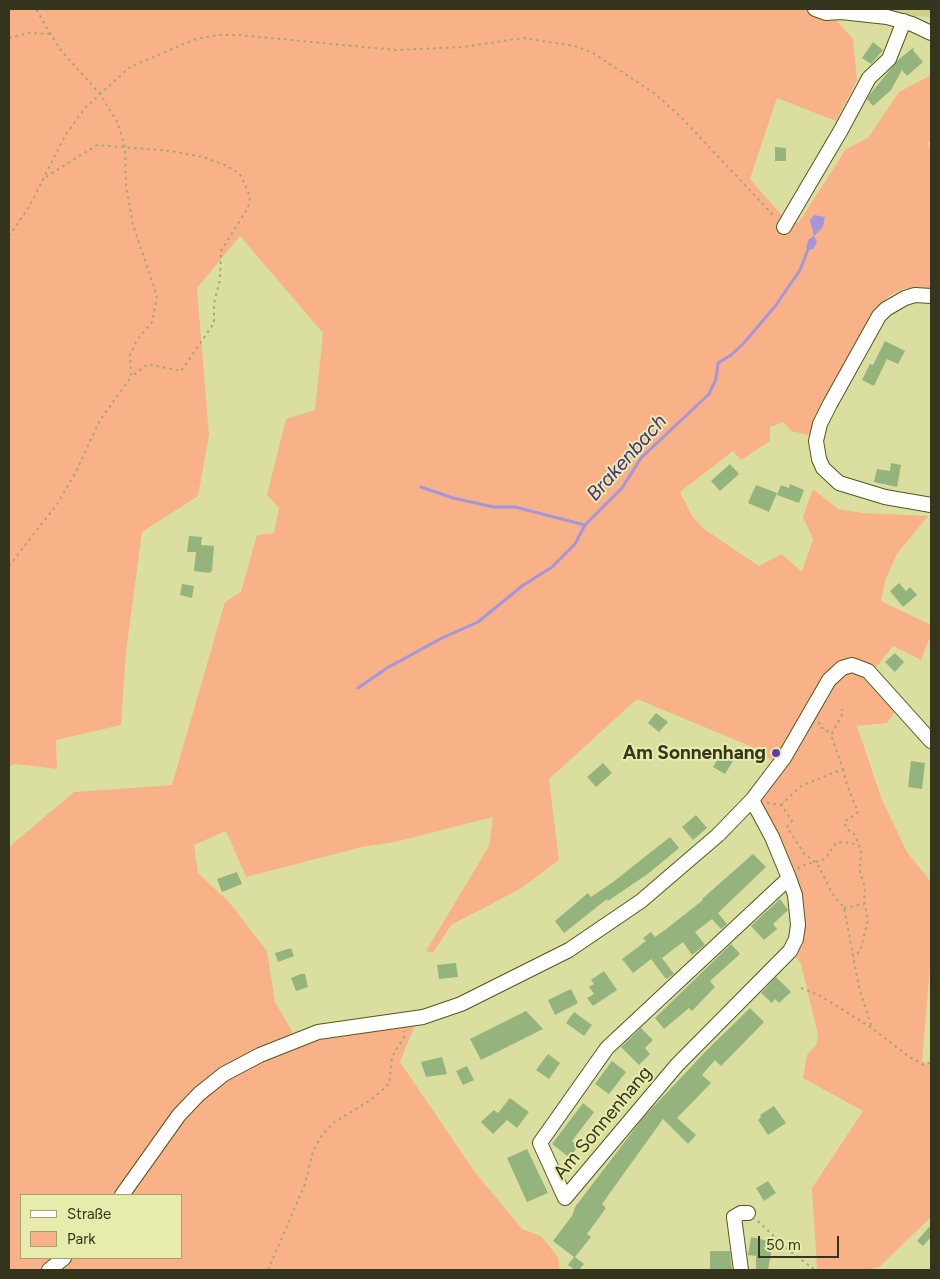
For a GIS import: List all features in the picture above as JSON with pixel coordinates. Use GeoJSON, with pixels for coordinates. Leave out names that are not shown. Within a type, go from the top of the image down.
{"type":"FeatureCollection","features":[{"type":"Feature","properties":{"kind":"street"},"geometry":{"type":"LineString","coordinates":[[815,9],[826,12],[841,10],[878,15],[904,21],[931,33]]}},
{"type":"Feature","properties":{"kind":"street"},"geometry":{"type":"LineString","coordinates":[[784,227],[869,78],[889,59],[904,21]]}},
{"type":"Feature","properties":{"kind":"street"},"geometry":{"type":"LineString","coordinates":[[931,296],[916,295],[905,298],[886,309],[879,316],[830,404],[820,424],[816,441],[819,459],[823,468],[839,483],[885,497],[931,505]]}},
{"type":"Feature","properties":{"kind":"street"},"geometry":{"type":"LineString","coordinates":[[123,1194],[179,1115],[199,1094],[224,1074],[260,1055],[318,1032],[423,1017],[461,1004],[569,950],[634,905],[677,871],[754,803],[784,758],[811,709],[835,673],[852,665],[861,666],[868,671],[931,741]]}},
{"type":"Feature","properties":{"kind":"street","name":"Am Sonnenhang"},"geometry":{"type":"LineString","coordinates":[[754,803],[789,878],[798,913],[796,938],[790,951],[677,1065],[564,1198],[540,1143],[542,1140],[607,1048],[789,878]]}},
{"type":"Feature","properties":{"kind":"street"},"geometry":{"type":"LineString","coordinates":[[741,1270],[734,1217],[740,1213],[748,1213]]}},
{"type":"Feature","properties":{"kind":"street"},"geometry":{"type":"LineString","coordinates":[[49,1270],[63,1259]]}},
{"type":"Feature","properties":{"kind":"path"},"geometry":{"type":"LineString","coordinates":[[36,9],[59,48],[100,94],[118,123],[124,148],[126,186],[133,225],[157,296],[152,322],[137,340],[130,354],[131,376]]}},
{"type":"Feature","properties":{"kind":"path"},"geometry":{"type":"LineString","coordinates":[[9,38],[29,33],[51,34]]}},
{"type":"Feature","properties":{"kind":"path"},"geometry":{"type":"LineString","coordinates":[[9,236],[29,207],[46,177],[66,134],[85,108],[130,67],[193,40],[217,35],[238,35],[396,50],[463,47],[523,38],[553,42],[593,53],[654,93],[680,116],[784,227]]}},
{"type":"Feature","properties":{"kind":"path"},"geometry":{"type":"LineString","coordinates":[[9,566],[58,503],[80,464],[100,420],[131,376],[148,364],[181,371],[214,323],[214,303],[220,280],[221,250],[248,208],[250,197],[239,173],[225,165],[171,151],[97,145],[46,177]]}},
{"type":"Feature","properties":{"kind":"path"},"geometry":{"type":"LineString","coordinates":[[811,709],[820,719],[821,728],[825,728],[831,736],[858,812],[844,822],[847,829],[855,835],[860,850],[860,872],[865,888],[864,904],[868,920],[860,951],[853,957]]}},
{"type":"Feature","properties":{"kind":"path"},"geometry":{"type":"LineString","coordinates":[[831,736],[842,715],[842,709]]}},
{"type":"Feature","properties":{"kind":"path"},"geometry":{"type":"LineString","coordinates":[[781,805],[801,786],[844,769]]}},
{"type":"Feature","properties":{"kind":"path"},"geometry":{"type":"LineString","coordinates":[[754,803],[781,805],[792,821],[787,827],[792,832],[798,845],[806,855],[817,863],[832,893],[844,908],[859,987],[872,1028]]}},
{"type":"Feature","properties":{"kind":"path"},"geometry":{"type":"LineString","coordinates":[[789,878],[801,866],[817,863],[825,859],[836,843],[857,844]]}},
{"type":"Feature","properties":{"kind":"path"},"geometry":{"type":"LineString","coordinates":[[844,908],[864,904]]}},
{"type":"Feature","properties":{"kind":"path"},"geometry":{"type":"LineString","coordinates":[[801,988],[819,995],[872,1028],[908,1056],[924,1064],[931,1062]]}},
{"type":"Feature","properties":{"kind":"path"},"geometry":{"type":"LineString","coordinates":[[268,1270],[305,1184],[314,1151],[322,1135],[334,1123],[372,1099],[389,1084],[392,1057],[404,1037],[404,1020]]}},
{"type":"Feature","properties":{"kind":"path"},"geometry":{"type":"LineString","coordinates":[[760,1222],[786,1248],[815,1270]]}},
{"type":"Feature","properties":{"kind":"shaded area"},"geometry":{"type":"Polygon","coordinates":[[[858,9],[931,9],[931,17],[912,16],[911,21],[858,9]]]}},
{"type":"Feature","properties":{"kind":"shaded area"},"geometry":{"type":"Polygon","coordinates":[[[814,215],[825,217],[823,227],[814,236],[810,220],[814,215]]]}},
{"type":"Feature","properties":{"kind":"shaded area"},"geometry":{"type":"Polygon","coordinates":[[[814,236],[817,242],[813,249],[808,250],[806,247],[809,239],[814,236]]]}},
{"type":"Feature","properties":{"kind":"green space"},"geometry":{"type":"Polygon","coordinates":[[[9,9],[806,9],[836,20],[853,39],[857,80],[836,121],[777,98],[750,179],[787,221],[799,222],[846,149],[868,138],[899,92],[931,75],[931,140],[928,142],[931,155],[931,289],[918,287],[902,289],[889,296],[873,312],[814,419],[809,435],[791,431],[783,422],[770,427],[770,441],[741,460],[733,451],[680,492],[692,516],[704,529],[759,566],[782,554],[802,572],[813,539],[803,517],[813,489],[838,509],[863,513],[928,516],[897,554],[886,578],[881,601],[931,625],[931,635],[921,660],[893,646],[866,680],[896,710],[887,723],[857,726],[882,800],[907,852],[931,882],[931,955],[922,1061],[931,1066],[931,1217],[879,1267],[867,1270],[817,1270],[812,1188],[863,1111],[803,1078],[807,1055],[816,1045],[818,1035],[801,964],[792,951],[800,912],[755,802],[782,767],[750,746],[637,699],[549,779],[559,860],[520,889],[451,925],[433,953],[426,951],[489,846],[493,817],[395,842],[362,847],[246,877],[226,831],[194,845],[198,873],[229,902],[267,951],[275,1002],[291,1029],[297,1047],[341,1032],[416,1022],[400,1062],[474,1171],[522,1229],[541,1236],[558,1257],[560,1270],[9,1270],[9,847],[74,792],[172,785],[225,602],[241,592],[257,535],[274,533],[279,508],[267,495],[286,419],[315,410],[323,333],[240,236],[197,288],[209,435],[198,496],[142,532],[126,652],[121,725],[56,740],[57,769],[16,764],[9,766],[9,9]]]}},
{"type":"Feature","properties":{"kind":"building"},"geometry":{"type":"Polygon","coordinates":[[[873,42],[883,50],[871,64],[862,58],[873,42]]]}},
{"type":"Feature","properties":{"kind":"building"},"geometry":{"type":"Polygon","coordinates":[[[914,47],[913,50],[923,62],[907,76],[902,70],[891,90],[873,106],[867,99],[871,93],[898,60],[914,47]]]}},
{"type":"Feature","properties":{"kind":"building"},"geometry":{"type":"Polygon","coordinates":[[[775,147],[786,148],[786,161],[775,161],[775,147]]]}},
{"type":"Feature","properties":{"kind":"building"},"geometry":{"type":"Polygon","coordinates":[[[885,341],[905,351],[898,364],[887,359],[874,386],[862,380],[870,364],[873,365],[885,341]]]}},
{"type":"Feature","properties":{"kind":"building"},"geometry":{"type":"Polygon","coordinates":[[[891,463],[901,465],[897,487],[874,482],[877,469],[890,471],[891,463]]]}},
{"type":"Feature","properties":{"kind":"building"},"geometry":{"type":"Polygon","coordinates":[[[730,464],[739,474],[720,491],[711,481],[730,464]]]}},
{"type":"Feature","properties":{"kind":"building"},"geometry":{"type":"Polygon","coordinates":[[[790,484],[804,490],[799,503],[777,495],[781,485],[789,488],[790,484]]]}},
{"type":"Feature","properties":{"kind":"building"},"geometry":{"type":"Polygon","coordinates":[[[756,485],[777,493],[769,512],[748,503],[756,485]]]}},
{"type":"Feature","properties":{"kind":"building"},"geometry":{"type":"Polygon","coordinates":[[[189,536],[202,537],[201,545],[214,546],[212,571],[209,573],[194,571],[196,552],[187,552],[189,536]]]}},
{"type":"Feature","properties":{"kind":"building"},"geometry":{"type":"Polygon","coordinates":[[[899,583],[906,591],[910,587],[917,595],[903,607],[890,591],[899,583]]]}},
{"type":"Feature","properties":{"kind":"building"},"geometry":{"type":"Polygon","coordinates":[[[182,584],[194,586],[192,598],[180,595],[182,584]]]}},
{"type":"Feature","properties":{"kind":"building"},"geometry":{"type":"Polygon","coordinates":[[[895,653],[904,662],[895,672],[885,662],[895,653]]]}},
{"type":"Feature","properties":{"kind":"building"},"geometry":{"type":"Polygon","coordinates":[[[656,713],[668,722],[659,732],[648,723],[656,713]]]}},
{"type":"Feature","properties":{"kind":"building"},"geometry":{"type":"Polygon","coordinates":[[[725,748],[737,755],[725,774],[713,767],[725,748]]]}},
{"type":"Feature","properties":{"kind":"building"},"geometry":{"type":"Polygon","coordinates":[[[911,761],[925,763],[922,789],[908,787],[911,761]]]}},
{"type":"Feature","properties":{"kind":"building"},"geometry":{"type":"Polygon","coordinates":[[[603,763],[612,773],[596,787],[587,777],[603,763]]]}},
{"type":"Feature","properties":{"kind":"building"},"geometry":{"type":"Polygon","coordinates":[[[696,815],[707,828],[693,840],[682,827],[696,815]]]}},
{"type":"Feature","properties":{"kind":"building"},"geometry":{"type":"Polygon","coordinates":[[[670,837],[679,848],[649,873],[608,901],[607,899],[564,933],[555,921],[588,893],[591,897],[613,882],[670,837]]]}},
{"type":"Feature","properties":{"kind":"building"},"geometry":{"type":"Polygon","coordinates":[[[753,854],[766,867],[718,913],[727,924],[721,929],[712,919],[695,932],[705,945],[692,955],[683,942],[662,958],[674,974],[666,979],[651,959],[633,973],[622,959],[646,941],[643,938],[651,932],[655,937],[665,930],[703,900],[753,854]]]}},
{"type":"Feature","properties":{"kind":"building"},"geometry":{"type":"Polygon","coordinates":[[[237,872],[242,884],[222,892],[217,879],[237,872]]]}},
{"type":"Feature","properties":{"kind":"building"},"geometry":{"type":"Polygon","coordinates":[[[780,899],[788,910],[773,924],[777,929],[764,940],[751,926],[780,899]]]}},
{"type":"Feature","properties":{"kind":"building"},"geometry":{"type":"Polygon","coordinates":[[[731,944],[740,954],[710,981],[715,987],[692,1011],[689,1008],[664,1029],[655,1018],[731,944]]]}},
{"type":"Feature","properties":{"kind":"building"},"geometry":{"type":"Polygon","coordinates":[[[291,948],[294,956],[278,962],[275,953],[291,948]]]}},
{"type":"Feature","properties":{"kind":"building"},"geometry":{"type":"Polygon","coordinates":[[[456,963],[458,977],[439,979],[437,965],[456,963]]]}},
{"type":"Feature","properties":{"kind":"building"},"geometry":{"type":"Polygon","coordinates":[[[604,971],[617,990],[593,1006],[587,998],[594,994],[589,987],[594,984],[591,980],[604,971]]]}},
{"type":"Feature","properties":{"kind":"building"},"geometry":{"type":"Polygon","coordinates":[[[305,974],[308,987],[296,991],[291,978],[305,974]]]}},
{"type":"Feature","properties":{"kind":"building"},"geometry":{"type":"Polygon","coordinates":[[[776,977],[791,992],[779,1003],[775,999],[772,1003],[761,993],[776,977]]]}},
{"type":"Feature","properties":{"kind":"building"},"geometry":{"type":"Polygon","coordinates":[[[571,989],[578,1003],[555,1015],[548,1000],[571,989]]]}},
{"type":"Feature","properties":{"kind":"building"},"geometry":{"type":"Polygon","coordinates":[[[750,1008],[764,1022],[721,1066],[715,1060],[702,1075],[711,1083],[677,1118],[696,1135],[688,1144],[663,1119],[602,1204],[606,1208],[587,1234],[591,1237],[575,1257],[584,1264],[579,1270],[575,1270],[568,1265],[574,1257],[553,1241],[572,1216],[575,1207],[643,1118],[706,1051],[750,1008]]]}},
{"type":"Feature","properties":{"kind":"building"},"geometry":{"type":"Polygon","coordinates":[[[526,1011],[543,1029],[481,1060],[470,1039],[526,1011]]]}},
{"type":"Feature","properties":{"kind":"building"},"geometry":{"type":"Polygon","coordinates":[[[574,1012],[592,1025],[584,1036],[566,1023],[574,1012]]]}},
{"type":"Feature","properties":{"kind":"building"},"geometry":{"type":"Polygon","coordinates":[[[641,1028],[653,1040],[645,1048],[650,1054],[639,1065],[621,1047],[641,1028]]]}},
{"type":"Feature","properties":{"kind":"building"},"geometry":{"type":"Polygon","coordinates":[[[548,1054],[560,1063],[549,1079],[536,1070],[548,1054]]]}},
{"type":"Feature","properties":{"kind":"building"},"geometry":{"type":"Polygon","coordinates":[[[442,1057],[447,1074],[426,1077],[421,1062],[442,1057]]]}},
{"type":"Feature","properties":{"kind":"building"},"geometry":{"type":"Polygon","coordinates":[[[612,1061],[626,1072],[609,1094],[595,1084],[612,1061]]]}},
{"type":"Feature","properties":{"kind":"building"},"geometry":{"type":"Polygon","coordinates":[[[467,1066],[474,1080],[463,1085],[456,1071],[467,1066]]]}},
{"type":"Feature","properties":{"kind":"building"},"geometry":{"type":"Polygon","coordinates":[[[510,1098],[529,1112],[517,1128],[507,1120],[493,1134],[481,1122],[494,1110],[498,1113],[510,1098]]]}},
{"type":"Feature","properties":{"kind":"building"},"geometry":{"type":"Polygon","coordinates":[[[583,1103],[594,1112],[572,1141],[578,1146],[570,1158],[552,1144],[583,1103]]]}},
{"type":"Feature","properties":{"kind":"building"},"geometry":{"type":"Polygon","coordinates":[[[774,1106],[786,1123],[768,1135],[758,1120],[761,1117],[760,1115],[774,1106]]]}},
{"type":"Feature","properties":{"kind":"building"},"geometry":{"type":"Polygon","coordinates":[[[527,1149],[548,1193],[527,1202],[507,1158],[527,1149]]]}},
{"type":"Feature","properties":{"kind":"building"},"geometry":{"type":"Polygon","coordinates":[[[768,1181],[776,1193],[764,1201],[756,1188],[768,1181]]]}},
{"type":"Feature","properties":{"kind":"building"},"geometry":{"type":"Polygon","coordinates":[[[931,1225],[931,1237],[923,1246],[917,1241],[931,1225]]]}},
{"type":"Feature","properties":{"kind":"building"},"geometry":{"type":"Polygon","coordinates":[[[751,1237],[773,1242],[768,1270],[756,1270],[756,1256],[748,1255],[751,1237]]]}},
{"type":"Feature","properties":{"kind":"building"},"geometry":{"type":"Polygon","coordinates":[[[710,1251],[730,1251],[732,1270],[710,1270],[710,1251]]]}},
{"type":"Feature","properties":{"kind":"waterway","name":"Brakenbach"},"geometry":{"type":"LineString","coordinates":[[358,688],[387,668],[442,638],[478,622],[522,586],[552,567],[575,544],[585,525],[622,488],[641,458],[709,394],[716,379],[718,363],[731,355],[744,343],[776,305],[800,270],[809,247]]}},
{"type":"Feature","properties":{"kind":"waterway","name":"Brakenbach"},"geometry":{"type":"LineString","coordinates":[[421,487],[453,498],[494,507],[515,507],[585,525]]}},
{"type":"Feature","properties":{"kind":"place","name":"Am Sonnenhang"},"geometry":{"type":"Point","coordinates":[776,753]}}]}
